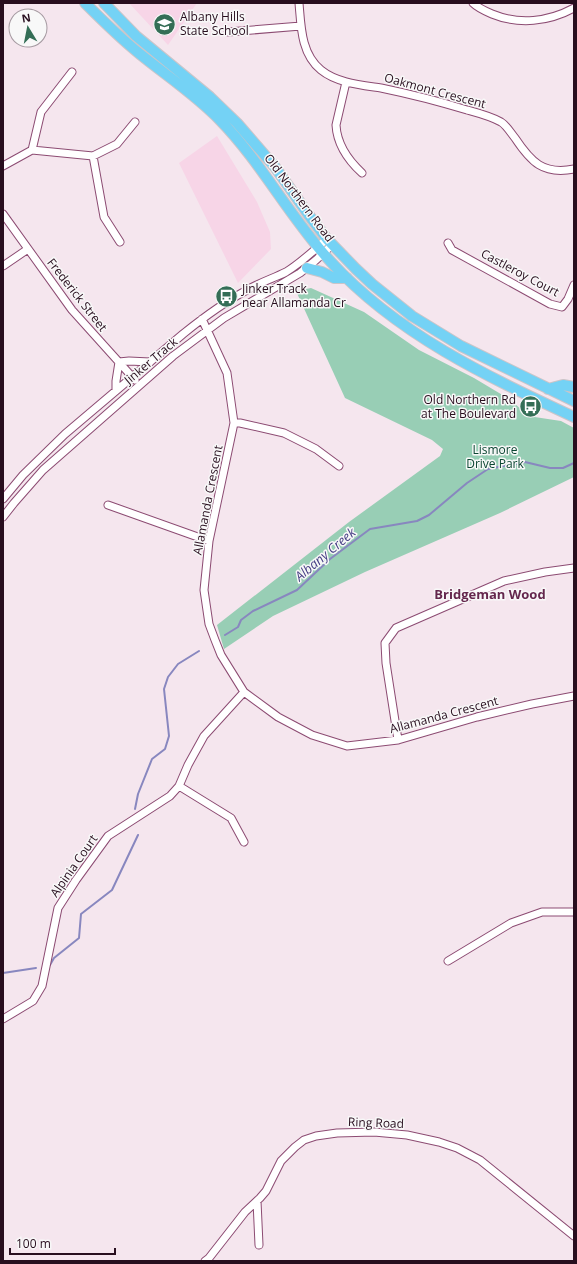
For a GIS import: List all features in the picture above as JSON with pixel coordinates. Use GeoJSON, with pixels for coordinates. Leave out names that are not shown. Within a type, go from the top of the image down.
{"type":"FeatureCollection","features":[{"type":"Feature","properties":{"kind":"highway","name":"Old Northern Road"},"geometry":{"type":"LineString","coordinates":[[85,3],[120,37],[191,93],[219,119],[245,147],[304,231],[347,278],[385,311],[425,340],[473,367],[574,416]]}},
{"type":"Feature","properties":{"kind":"highway","name":"Old Northern Road"},"geometry":{"type":"LineString","coordinates":[[104,3],[136,36],[210,97],[237,123],[275,167],[329,242],[372,284],[412,316],[461,346],[574,401]]}},
{"type":"Feature","properties":{"kind":"highway"},"geometry":{"type":"LineString","coordinates":[[307,268],[322,272],[334,278],[347,278]]}},
{"type":"Feature","properties":{"kind":"highway"},"geometry":{"type":"LineString","coordinates":[[548,388],[562,386],[574,387]]}},
{"type":"Feature","properties":{"kind":"street","name":"Oakmont Crescent"},"geometry":{"type":"LineString","coordinates":[[299,3],[303,42],[311,59],[320,70],[331,77],[346,82],[418,95],[490,117],[502,123],[525,153],[538,165],[552,170],[574,169]]}},
{"type":"Feature","properties":{"kind":"street"},"geometry":{"type":"LineString","coordinates":[[473,3],[484,11],[504,19],[521,20],[539,20],[561,15],[574,8]]}},
{"type":"Feature","properties":{"kind":"street"},"geometry":{"type":"LineString","coordinates":[[228,32],[302,26]]}},
{"type":"Feature","properties":{"kind":"street"},"geometry":{"type":"LineString","coordinates":[[32,150],[41,112],[72,72]]}},
{"type":"Feature","properties":{"kind":"street"},"geometry":{"type":"LineString","coordinates":[[346,82],[336,125],[336,132],[338,140],[352,164],[362,173]]}},
{"type":"Feature","properties":{"kind":"street"},"geometry":{"type":"LineString","coordinates":[[3,166],[32,150],[93,156],[117,144],[135,122]]}},
{"type":"Feature","properties":{"kind":"street"},"geometry":{"type":"LineString","coordinates":[[93,156],[104,217],[120,242]]}},
{"type":"Feature","properties":{"kind":"street","name":"Frederick Street"},"geometry":{"type":"LineString","coordinates":[[3,214],[72,310],[139,384]]}},
{"type":"Feature","properties":{"kind":"street","name":"Jinker Track"},"geometry":{"type":"LineString","coordinates":[[3,517],[43,470],[172,356],[207,329],[307,268],[329,242]]}},
{"type":"Feature","properties":{"kind":"street","name":"Castleroy Court"},"geometry":{"type":"LineString","coordinates":[[448,243],[452,250],[550,304],[562,307],[568,299],[574,285]]}},
{"type":"Feature","properties":{"kind":"street"},"geometry":{"type":"LineString","coordinates":[[3,266],[28,249]]}},
{"type":"Feature","properties":{"kind":"street","name":"Jinker Track"},"geometry":{"type":"LineString","coordinates":[[3,499],[23,475],[65,434],[202,318],[240,294],[286,272],[321,250]]}},
{"type":"Feature","properties":{"kind":"street","name":"Allamanda Crescent"},"geometry":{"type":"LineString","coordinates":[[202,318],[227,373],[234,423],[209,542],[204,590],[209,624],[221,655],[244,692],[278,717],[312,735],[347,746],[398,740],[477,717],[574,696]]}},
{"type":"Feature","properties":{"kind":"street"},"geometry":{"type":"LineString","coordinates":[[116,390],[119,362],[150,362]]}},
{"type":"Feature","properties":{"kind":"street"},"geometry":{"type":"LineString","coordinates":[[234,423],[284,433],[316,450],[339,466]]}},
{"type":"Feature","properties":{"kind":"street"},"geometry":{"type":"LineString","coordinates":[[108,505],[209,542]]}},
{"type":"Feature","properties":{"kind":"street"},"geometry":{"type":"LineString","coordinates":[[398,740],[386,663],[385,643],[396,628],[504,582],[545,572],[574,568]]}},
{"type":"Feature","properties":{"kind":"street","name":"Alpinia Court"},"geometry":{"type":"LineString","coordinates":[[3,1019],[33,1000],[42,986],[58,908],[108,836],[170,796],[179,786],[188,765],[204,736],[244,692]]}},
{"type":"Feature","properties":{"kind":"street"},"geometry":{"type":"LineString","coordinates":[[179,786],[231,818],[244,842]]}},
{"type":"Feature","properties":{"kind":"street"},"geometry":{"type":"LineString","coordinates":[[448,961],[511,922],[542,912],[574,912]]}},
{"type":"Feature","properties":{"kind":"street","name":"Ring Road"},"geometry":{"type":"LineString","coordinates":[[205,1261],[209,1258],[245,1212],[266,1191],[281,1161],[295,1147],[304,1140],[316,1136],[337,1133],[374,1132],[407,1135],[439,1142],[457,1148],[480,1160],[574,1236]]}},
{"type":"Feature","properties":{"kind":"street"},"geometry":{"type":"LineString","coordinates":[[257,1201],[259,1245]]}},
{"type":"Feature","properties":{"kind":"shaded area","name":"Albany Hills State School"},"geometry":{"type":"Polygon","coordinates":[[[129,3],[197,3],[168,45],[129,3]]]}},
{"type":"Feature","properties":{"kind":"shaded area"},"geometry":{"type":"Polygon","coordinates":[[[217,136],[257,202],[270,232],[271,249],[238,283],[179,163],[217,136]]]}},
{"type":"Feature","properties":{"kind":"green space","name":"Lismore Drive Park"},"geometry":{"type":"Polygon","coordinates":[[[311,288],[364,312],[419,350],[474,378],[511,400],[528,416],[561,421],[574,428],[574,477],[500,513],[365,572],[273,616],[224,649],[217,625],[349,522],[440,456],[443,449],[432,440],[345,398],[296,291],[311,288]]]}},
{"type":"Feature","properties":{"kind":"waterway","name":"Albany Creek"},"geometry":{"type":"LineString","coordinates":[[225,635],[238,627],[241,620],[253,611],[297,590],[330,559],[370,529],[417,521],[429,515],[467,483],[488,469],[525,462],[550,468],[563,468],[574,463]]}},
{"type":"Feature","properties":{"kind":"waterway","name":"Albany Creek"},"geometry":{"type":"LineString","coordinates":[[135,809],[138,794],[152,759],[165,749],[169,736],[164,689],[168,677],[178,664],[199,651]]}},
{"type":"Feature","properties":{"kind":"waterway","name":"Albany Creek"},"geometry":{"type":"LineString","coordinates":[[50,965],[54,958],[79,938],[81,914],[112,890],[138,835]]}},
{"type":"Feature","properties":{"kind":"waterway","name":"Albany Creek"},"geometry":{"type":"LineString","coordinates":[[3,973],[36,968]]}},
{"type":"Feature","properties":{"kind":"place","name":"Albany Hills State School"},"geometry":{"type":"Point","coordinates":[165,24]}},
{"type":"Feature","properties":{"kind":"place","name":"Jinker Track near Allamanda Cr"},"geometry":{"type":"Point","coordinates":[226,296]}},
{"type":"Feature","properties":{"kind":"place","name":"Old Northern Rd at The Boulevard"},"geometry":{"type":"Point","coordinates":[531,407]}},
{"type":"Feature","properties":{"kind":"district","name":"Bridgeman Wood"},"geometry":{"type":"Point","coordinates":[490,594]}}]}
